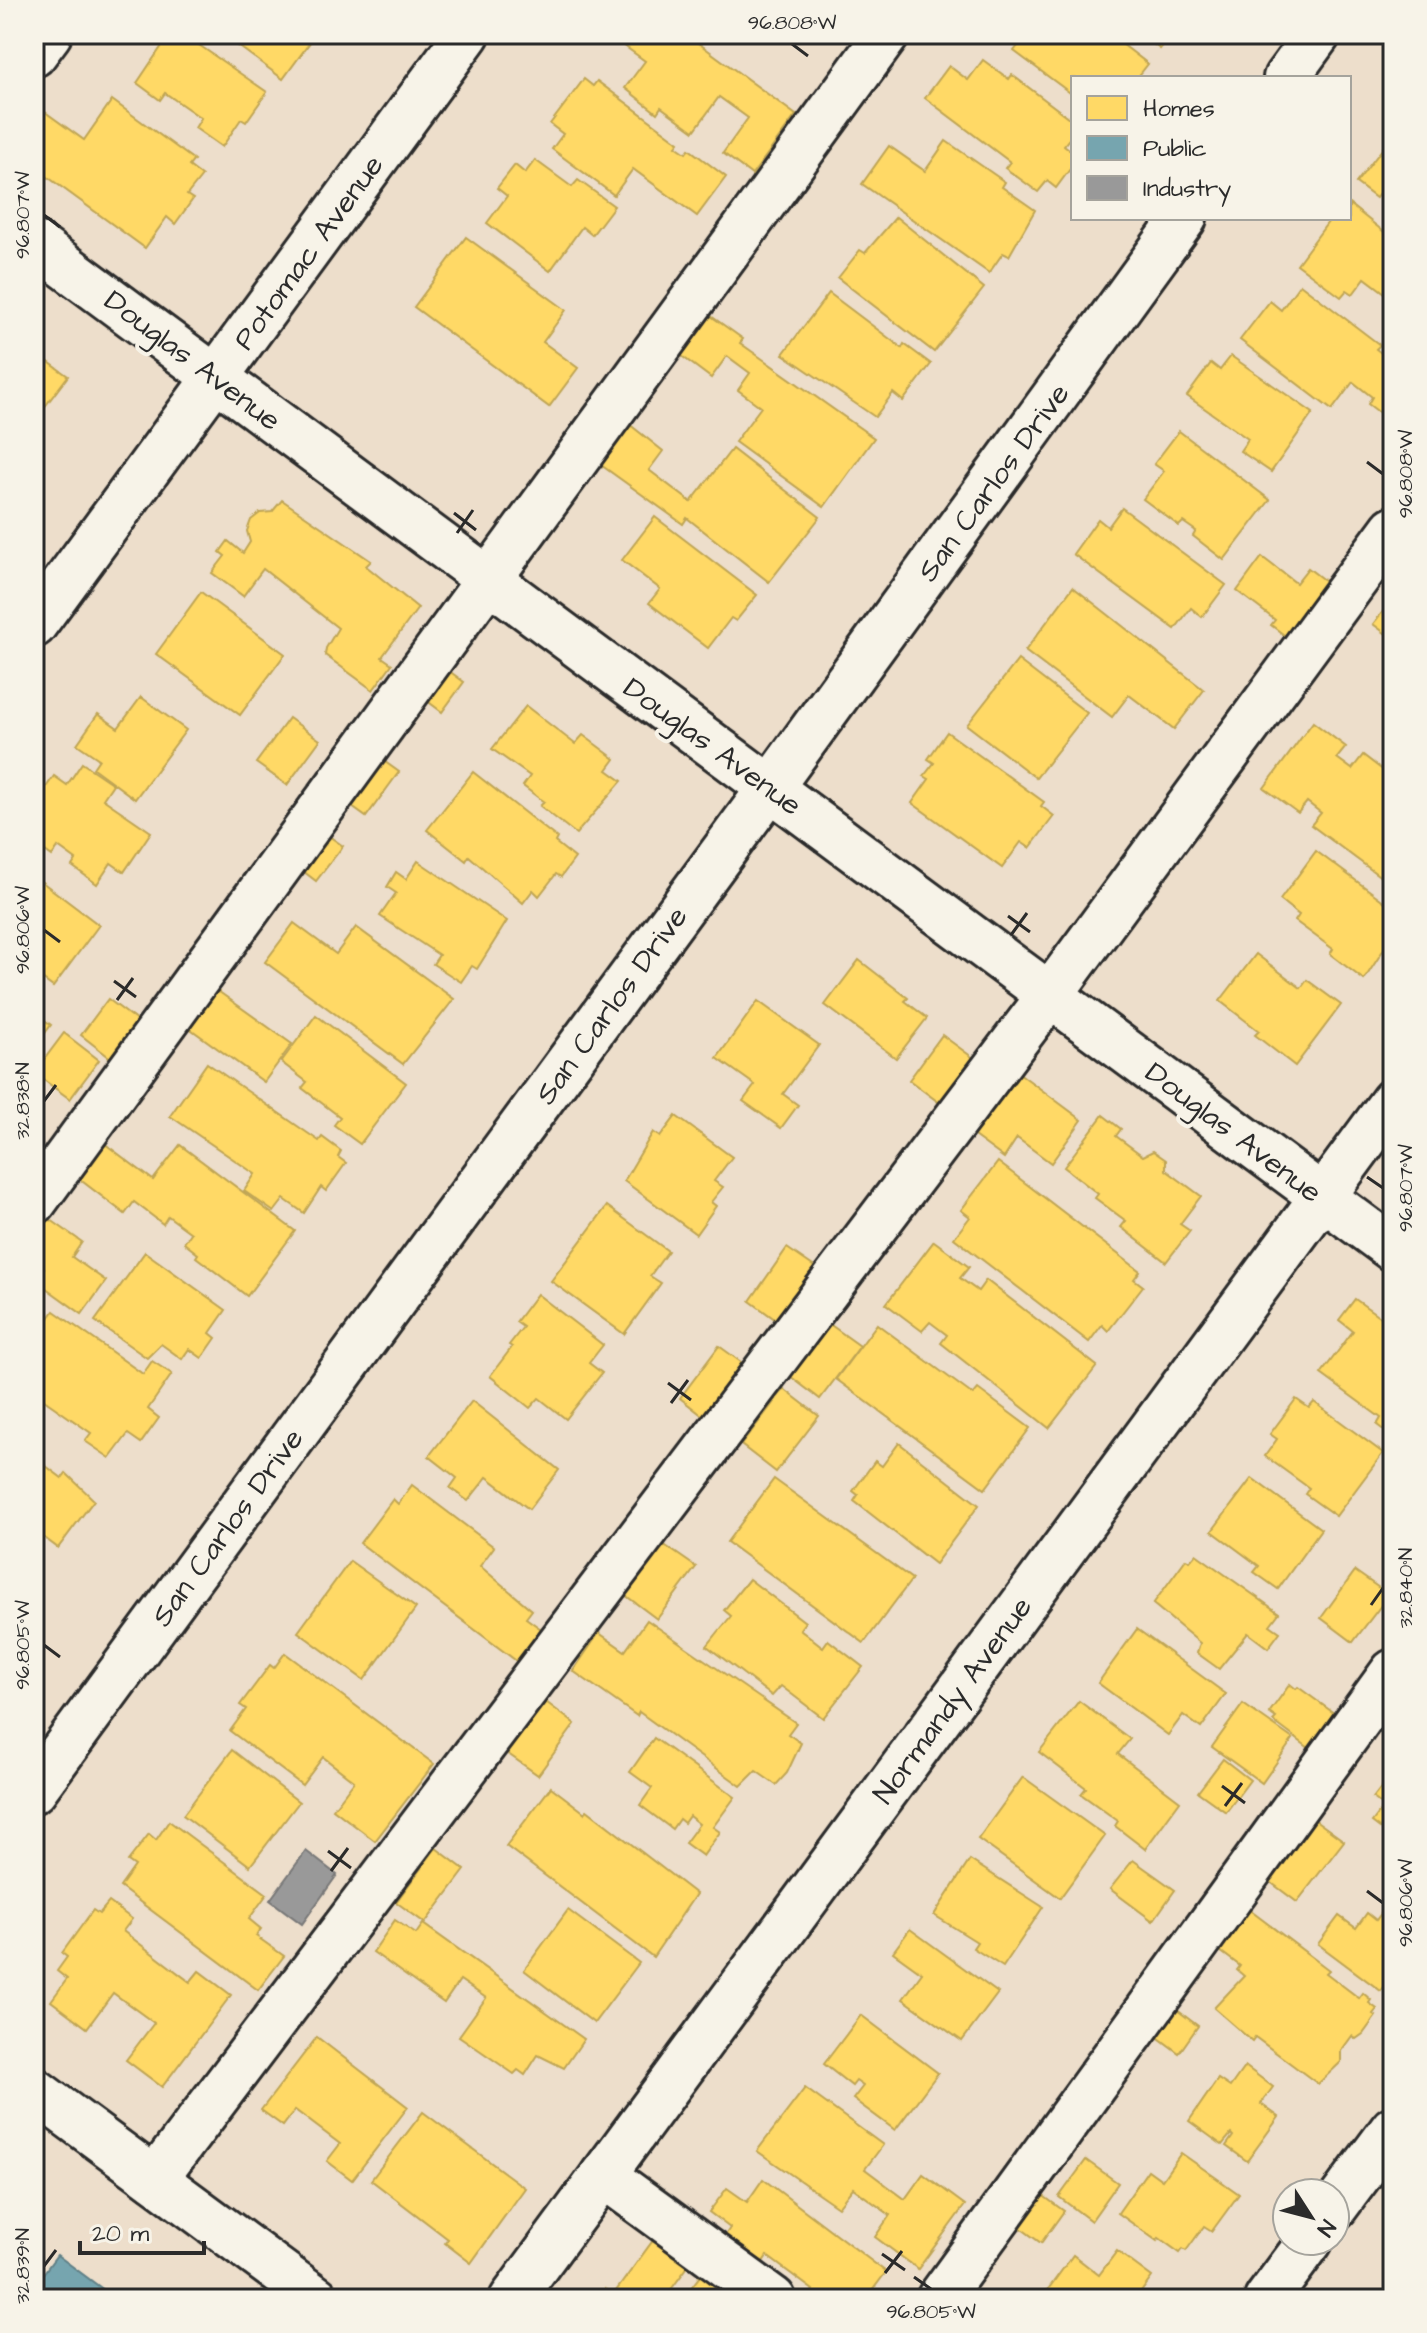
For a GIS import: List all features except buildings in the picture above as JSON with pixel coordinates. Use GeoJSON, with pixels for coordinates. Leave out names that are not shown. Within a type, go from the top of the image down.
{"type":"FeatureCollection","features":[{"type":"Feature","properties":{"kind":"street"},"geometry":{"type":"LineString","coordinates":[[34,54],[49,34]]}},
{"type":"Feature","properties":{"kind":"street","name":"Potomac Avenue"},"geometry":{"type":"LineString","coordinates":[[34,625],[467,34]]}},
{"type":"Feature","properties":{"kind":"street"},"geometry":{"type":"LineString","coordinates":[[34,1202],[887,34]]}},
{"type":"Feature","properties":{"kind":"street"},"geometry":{"type":"LineString","coordinates":[[1287,76],[1318,34]]}},
{"type":"Feature","properties":{"kind":"street","name":"San Carlos Drive"},"geometry":{"type":"LineString","coordinates":[[34,1790],[770,788],[1183,220]]}},
{"type":"Feature","properties":{"kind":"street","name":"Douglas Avenue"},"geometry":{"type":"LineString","coordinates":[[34,243],[1393,1249]]}},
{"type":"Feature","properties":{"kind":"street"},"geometry":{"type":"LineString","coordinates":[[155,2179],[1050,995],[1393,529]]}},
{"type":"Feature","properties":{"kind":"street","name":"Normandy Avenue"},"geometry":{"type":"LineString","coordinates":[[512,2299],[1393,1101]]}},
{"type":"Feature","properties":{"kind":"street"},"geometry":{"type":"LineString","coordinates":[[939,2299],[1393,1672]]}},
{"type":"Feature","properties":{"kind":"street"},"geometry":{"type":"LineString","coordinates":[[34,2090],[317,2299]]}},
{"type":"Feature","properties":{"kind":"street"},"geometry":{"type":"LineString","coordinates":[[1351,2185],[1393,2129]]}},
{"type":"Feature","properties":{"kind":"street"},"geometry":{"type":"LineString","coordinates":[[603,2175],[773,2299]]}},
{"type":"Feature","properties":{"kind":"street"},"geometry":{"type":"LineString","coordinates":[[1267,2299],[1298,2257]]}}]}
